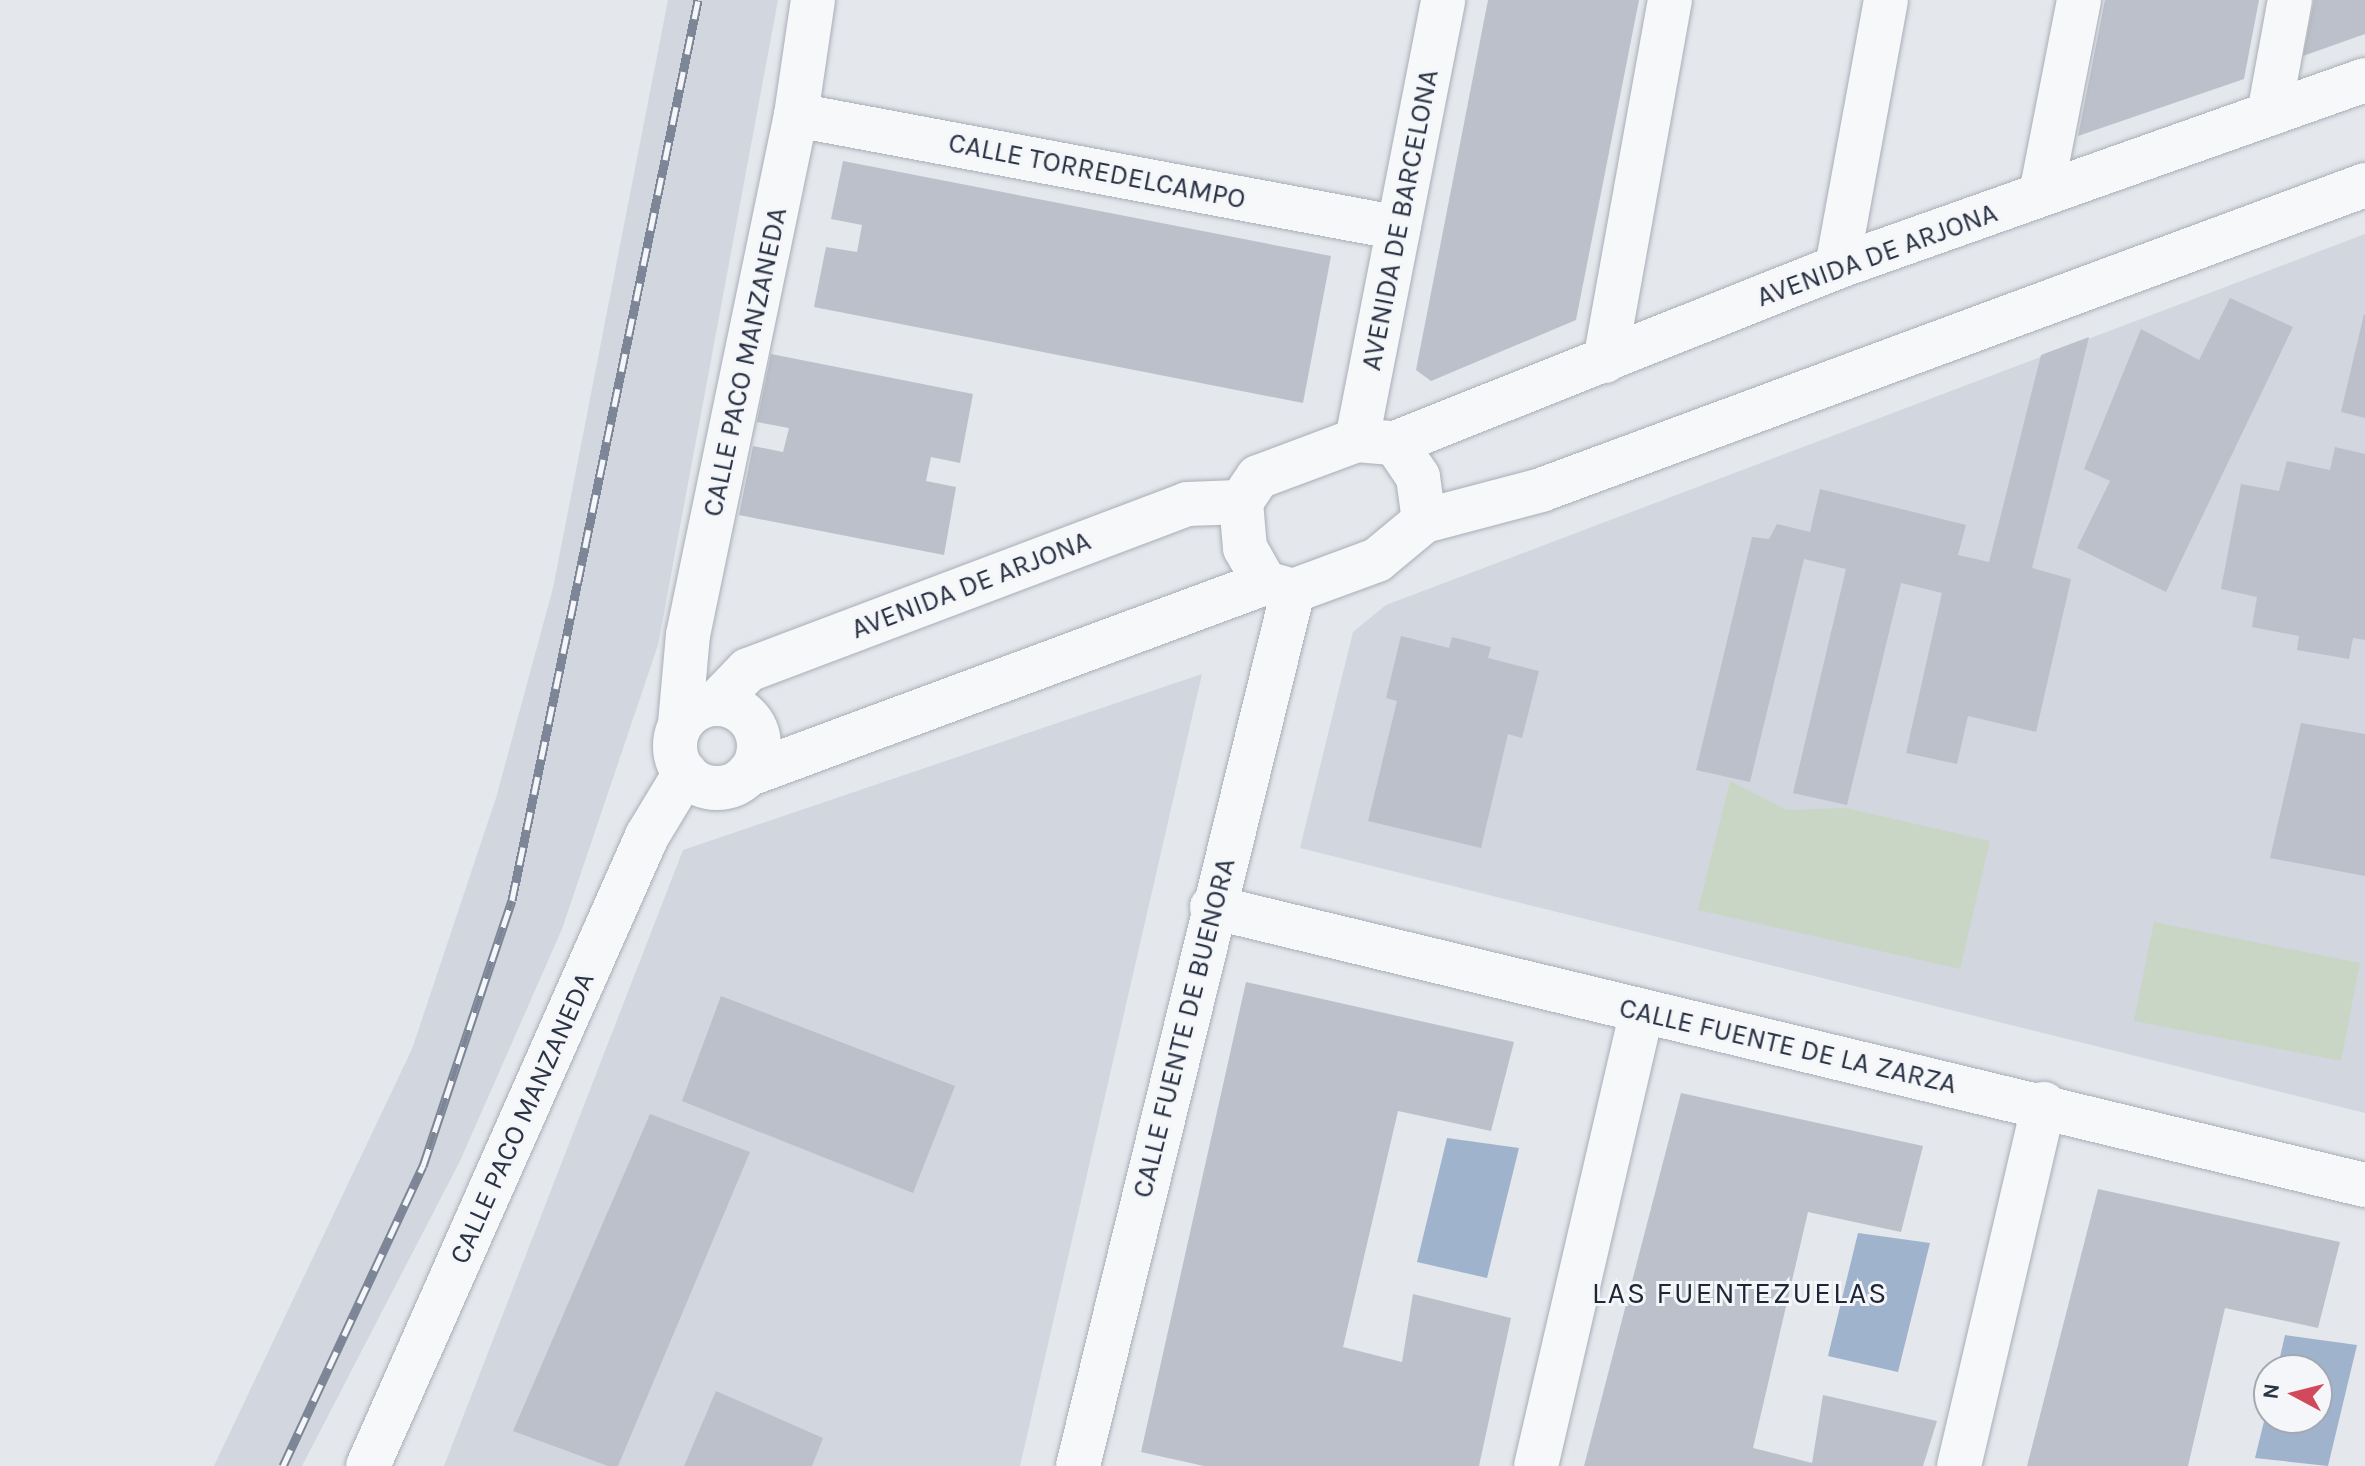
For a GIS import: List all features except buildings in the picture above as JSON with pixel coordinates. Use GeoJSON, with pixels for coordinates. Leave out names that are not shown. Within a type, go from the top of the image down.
{"type":"FeatureCollection","features":[{"type":"Feature","properties":{"kind":"street","name":"CALLE PACO MANZANEDA"},"geometry":{"type":"LineString","coordinates":[[698,714],[688,635],[796,115],[813,0]]}},
{"type":"Feature","properties":{"kind":"street","name":"AVENIDA DE BARCELONA"},"geometry":{"type":"LineString","coordinates":[[1376,442],[1399,228],[1443,0]]}},
{"type":"Feature","properties":{"kind":"street"},"geometry":{"type":"LineString","coordinates":[[1605,361],[1670,0]]}},
{"type":"Feature","properties":{"kind":"street"},"geometry":{"type":"LineString","coordinates":[[1837,267],[1886,0]]}},
{"type":"Feature","properties":{"kind":"street"},"geometry":{"type":"LineString","coordinates":[[2041,194],[2079,0]]}},
{"type":"Feature","properties":{"kind":"street"},"geometry":{"type":"LineString","coordinates":[[2269,114],[2290,0]]}},
{"type":"Feature","properties":{"kind":"street","name":"AVENIDA DE ARJONA"},"geometry":{"type":"LineString","coordinates":[[1376,442],[1605,361],[1837,267],[2365,80]]}},
{"type":"Feature","properties":{"kind":"street","name":"CALLE TORREDELCAMPO"},"geometry":{"type":"LineString","coordinates":[[796,115],[1399,228]]}},
{"type":"Feature","properties":{"kind":"street"},"geometry":{"type":"LineString","coordinates":[[747,775],[757,755],[757,732],[744,713],[698,714],[674,750],[685,773],[716,788],[1279,587],[1377,560],[1424,521],[1541,490],[2365,185]]}},
{"type":"Feature","properties":{"kind":"street"},"geometry":{"type":"LineString","coordinates":[[1279,587],[1245,548],[1241,502],[1258,477],[1376,442],[1418,477],[1424,521]]}},
{"type":"Feature","properties":{"kind":"street","name":"AVENIDA DE ARJONA"},"geometry":{"type":"LineString","coordinates":[[698,714],[748,670],[1187,504],[1241,502]]}},
{"type":"Feature","properties":{"kind":"street","name":"CALLE FUENTE DE BUENORA"},"geometry":{"type":"LineString","coordinates":[[1078,1466],[1212,907],[1279,587]]}},
{"type":"Feature","properties":{"kind":"street","name":"CALLE PACO MANZANEDA"},"geometry":{"type":"LineString","coordinates":[[368,1466],[647,836],[685,773]]}},
{"type":"Feature","properties":{"kind":"street","name":"CALLE FUENTE DE LA ZARZA"},"geometry":{"type":"LineString","coordinates":[[1212,907],[1641,1013],[2044,1104],[2365,1185]]}},
{"type":"Feature","properties":{"kind":"street"},"geometry":{"type":"LineString","coordinates":[[1536,1466],[1641,1013]]}},
{"type":"Feature","properties":{"kind":"street"},"geometry":{"type":"LineString","coordinates":[[1959,1466],[2044,1104]]}},
{"type":"Feature","properties":{"kind":"shaded area"},"geometry":{"type":"Polygon","coordinates":[[[668,0],[778,0],[658,645],[562,929],[460,1161],[302,1466],[214,1466],[412,1049],[496,798],[553,588],[668,0]]]}},
{"type":"Feature","properties":{"kind":"shaded area"},"geometry":{"type":"Polygon","coordinates":[[[2365,234],[2365,1113],[1300,848],[1353,632],[1386,605],[2365,234]]]}},
{"type":"Feature","properties":{"kind":"shaded area"},"geometry":{"type":"Polygon","coordinates":[[[1202,674],[1020,1466],[444,1466],[683,850],[1202,674]]]}},
{"type":"Feature","properties":{"kind":"green space"},"geometry":{"type":"Polygon","coordinates":[[[1730,781],[1787,810],[1846,808],[1990,841],[1960,969],[1698,910],[1730,781]]]}},
{"type":"Feature","properties":{"kind":"green space"},"geometry":{"type":"Polygon","coordinates":[[[2154,922],[2360,963],[2341,1061],[2134,1021],[2154,922]]]}},
{"type":"Feature","properties":{"kind":"water"},"geometry":{"type":"Polygon","coordinates":[[[1447,1138],[1519,1148],[1487,1278],[1417,1262],[1447,1138]]]}},
{"type":"Feature","properties":{"kind":"water"},"geometry":{"type":"Polygon","coordinates":[[[1858,1233],[1930,1243],[1898,1372],[1828,1356],[1858,1233]]]}},
{"type":"Feature","properties":{"kind":"water"},"geometry":{"type":"Polygon","coordinates":[[[2285,1335],[2357,1345],[2328,1466],[2255,1458],[2261,1434],[2333,1434],[2333,1354],[2281,1354],[2285,1335]]]}},
{"type":"Feature","properties":{"kind":"railway"},"geometry":{"type":"LineString","coordinates":[[283,1466],[423,1166],[512,900],[698,0]]}},
{"type":"Feature","properties":{"kind":"district","name":"LAS FUENTEZUELAS"},"geometry":{"type":"Point","coordinates":[1740,1293]}}]}
